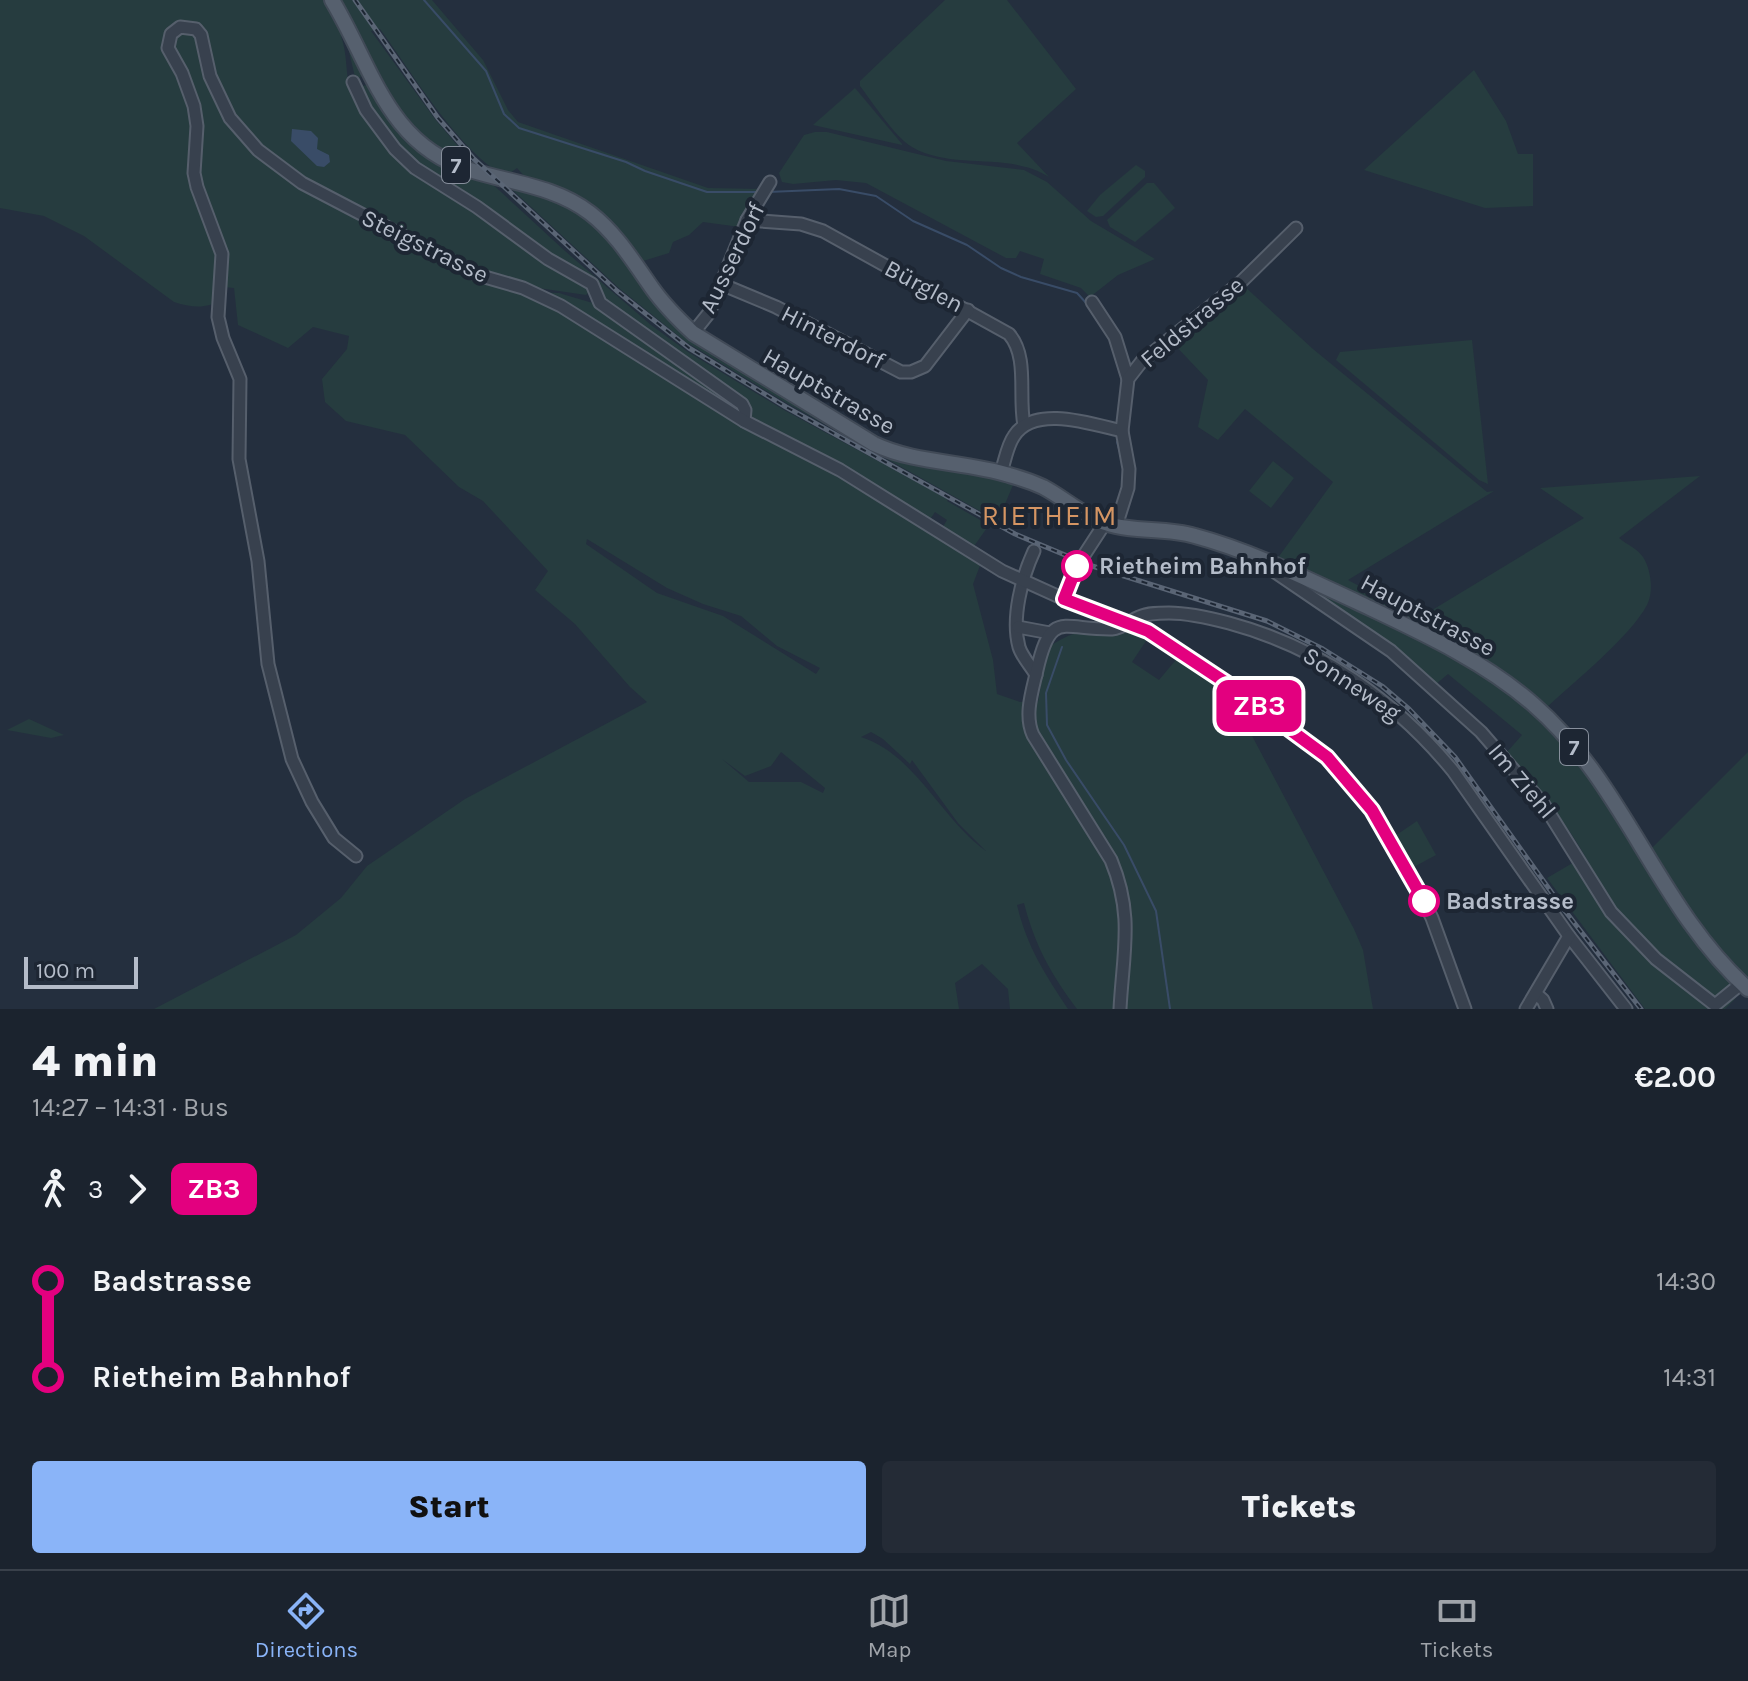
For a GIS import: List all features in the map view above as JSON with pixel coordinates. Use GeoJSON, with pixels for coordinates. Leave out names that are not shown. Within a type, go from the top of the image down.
{"type":"FeatureCollection","features":[{"type":"Feature","properties":{"kind":"main road","name":"Hauptstrasse"},"geometry":{"type":"LineString","coordinates":[[332,0],[399,123],[421,145],[445,161],[469,170],[570,199],[609,228],[670,311],[693,333],[888,451],[905,457],[1001,472],[1042,487],[1111,525],[1174,530],[1196,536],[1274,565],[1433,639],[1500,678],[1537,707],[1568,739],[1594,772],[1685,917],[1704,943],[1745,986]]}},
{"type":"Feature","properties":{"kind":"street","name":"Steigstrasse"},"geometry":{"type":"LineString","coordinates":[[356,856],[334,838],[312,802],[292,759],[277,704],[265,644],[258,561],[239,459],[240,379],[221,332],[218,298],[223,273],[222,254],[194,173],[197,126],[194,106],[189,88],[168,48],[171,34],[180,27],[187,26],[201,35],[210,76],[230,118],[258,150],[290,175],[325,197],[478,275],[523,288],[561,306],[744,421],[840,470],[987,563],[1064,599]]}},
{"type":"Feature","properties":{"kind":"street"},"geometry":{"type":"LineString","coordinates":[[371,75],[354,84],[366,110],[415,168],[477,207],[548,259],[592,284],[600,303],[742,404],[744,421]]}},
{"type":"Feature","properties":{"kind":"street","name":"Ausserdorf"},"geometry":{"type":"LineString","coordinates":[[693,333],[709,313],[747,220],[770,182]]}},
{"type":"Feature","properties":{"kind":"street","name":"Bürglen"},"geometry":{"type":"LineString","coordinates":[[747,220],[801,224],[823,231],[1000,326],[1017,344],[1024,425]]}},
{"type":"Feature","properties":{"kind":"street","name":"Feldstrasse"},"geometry":{"type":"LineString","coordinates":[[1064,599],[1077,566],[1111,525],[1128,488],[1129,469],[1122,431],[1128,379],[1142,361],[1241,282],[1296,228]]}},
{"type":"Feature","properties":{"kind":"street","name":"Hinterdorf"},"geometry":{"type":"LineString","coordinates":[[721,284],[776,307],[901,372],[911,372],[925,366],[968,310]]}},
{"type":"Feature","properties":{"kind":"street"},"geometry":{"type":"LineString","coordinates":[[1092,302],[1115,337],[1128,379]]}},
{"type":"Feature","properties":{"kind":"street"},"geometry":{"type":"LineString","coordinates":[[1001,472],[1014,435],[1024,425],[1046,418],[1070,419],[1122,431]]}},
{"type":"Feature","properties":{"kind":"street"},"geometry":{"type":"LineString","coordinates":[[1034,551],[1022,580],[1018,627],[1019,648],[1036,675]]}},
{"type":"Feature","properties":{"kind":"street","name":"Im Ziehl"},"geometry":{"type":"LineString","coordinates":[[1274,565],[1275,572],[1391,651],[1481,732],[1544,805],[1611,912],[1656,959],[1715,1005],[1745,986]]}},
{"type":"Feature","properties":{"kind":"street"},"geometry":{"type":"LineString","coordinates":[[1064,599],[1148,631],[1327,757],[1355,788],[1384,829],[1426,906],[1465,1009]]}},
{"type":"Feature","properties":{"kind":"street","name":"Sonneweg"},"geometry":{"type":"LineString","coordinates":[[1018,627],[1050,633],[1066,626],[1114,629],[1150,614],[1171,613],[1214,620],[1289,642],[1372,692],[1425,739],[1453,771],[1569,936],[1626,1009]]}},
{"type":"Feature","properties":{"kind":"street"},"geometry":{"type":"LineString","coordinates":[[1050,633],[1043,646],[1027,715],[1029,725],[1111,860],[1124,895],[1127,917],[1120,1009]]}},
{"type":"Feature","properties":{"kind":"street"},"geometry":{"type":"LineString","coordinates":[[1526,1009],[1569,936]]}},
{"type":"Feature","properties":{"kind":"street"},"geometry":{"type":"LineString","coordinates":[[1536,994],[1547,1009]]}},
{"type":"Feature","properties":{"kind":"green space"},"geometry":{"type":"Polygon","coordinates":[[[0,0],[432,0],[483,60],[508,110],[518,122],[708,188],[761,189],[740,227],[703,222],[689,235],[673,242],[669,253],[643,261],[611,225],[527,179],[517,168],[506,176],[489,165],[438,110],[380,29],[371,31],[435,119],[474,165],[451,157],[415,131],[388,95],[359,33],[347,35],[362,72],[360,78],[355,77],[345,35],[341,36],[351,94],[369,123],[393,151],[587,286],[589,292],[586,295],[504,283],[253,153],[288,180],[478,280],[522,292],[559,293],[596,304],[733,404],[742,416],[981,563],[973,584],[993,660],[997,694],[1020,702],[1038,702],[1047,648],[1084,631],[1108,629],[1148,638],[1132,662],[1159,680],[1180,655],[1230,694],[1354,929],[1363,950],[1373,1009],[1077,1009],[1045,959],[1024,903],[1017,905],[1031,947],[1068,1009],[1010,1009],[1008,989],[982,964],[955,983],[959,1009],[154,1009],[296,935],[341,898],[367,866],[465,799],[647,702],[575,624],[535,590],[548,571],[483,501],[459,487],[405,435],[346,421],[325,402],[322,379],[347,349],[349,336],[313,327],[288,348],[238,325],[234,288],[224,287],[224,299],[211,305],[193,306],[174,302],[84,236],[44,216],[0,208],[0,0]],[[587,539],[586,544],[657,593],[723,616],[816,674],[820,668],[777,646],[741,616],[667,588],[587,539]],[[871,732],[861,737],[897,757],[970,838],[986,851],[958,823],[912,760],[910,764],[871,732]],[[781,752],[771,766],[745,776],[722,759],[749,782],[801,782],[823,793],[825,788],[781,752]]]}},
{"type":"Feature","properties":{"kind":"green space"},"geometry":{"type":"Polygon","coordinates":[[[945,0],[1007,0],[1076,89],[1017,143],[1049,177],[1016,165],[945,158],[912,147],[891,127],[860,86],[860,81],[945,0]]]}},
{"type":"Feature","properties":{"kind":"green space"},"geometry":{"type":"Polygon","coordinates":[[[1474,70],[1506,121],[1518,154],[1533,154],[1533,206],[1485,208],[1364,170],[1474,70]]]}},
{"type":"Feature","properties":{"kind":"green space"},"geometry":{"type":"Polygon","coordinates":[[[367,85],[393,124],[487,179],[565,251],[651,325],[688,352],[784,410],[948,499],[989,525],[972,549],[941,530],[947,520],[935,512],[929,521],[759,426],[748,412],[608,302],[597,282],[577,273],[417,166],[374,118],[363,96],[362,86],[367,85]]]}},
{"type":"Feature","properties":{"kind":"green space"},"geometry":{"type":"Polygon","coordinates":[[[855,88],[902,144],[902,145],[813,125],[855,88]]]}},
{"type":"Feature","properties":{"kind":"green space"},"geometry":{"type":"Polygon","coordinates":[[[827,132],[946,161],[1024,170],[1047,182],[1091,221],[1155,259],[1118,275],[1090,297],[1081,288],[1040,274],[1044,259],[1020,251],[1016,258],[1006,258],[866,183],[836,180],[793,184],[782,182],[779,173],[804,135],[827,132]]]}},
{"type":"Feature","properties":{"kind":"green space"},"geometry":{"type":"Polygon","coordinates":[[[1136,165],[1145,171],[1145,177],[1103,216],[1096,217],[1087,211],[1100,195],[1136,165]]]}},
{"type":"Feature","properties":{"kind":"green space"},"geometry":{"type":"Polygon","coordinates":[[[1147,183],[1154,183],[1175,208],[1135,242],[1110,227],[1107,220],[1147,183]]]}},
{"type":"Feature","properties":{"kind":"green space"},"geometry":{"type":"Polygon","coordinates":[[[506,184],[547,195],[590,218],[630,266],[670,322],[716,358],[884,454],[987,476],[1013,485],[998,521],[783,401],[686,342],[620,289],[506,184]]]}},
{"type":"Feature","properties":{"kind":"green space"},"geometry":{"type":"Polygon","coordinates":[[[1244,286],[1313,349],[1487,492],[1494,491],[1348,580],[1419,618],[1584,518],[1540,488],[1700,476],[1619,538],[1646,562],[1651,587],[1647,605],[1615,645],[1546,708],[1277,559],[1333,482],[1245,409],[1218,440],[1198,427],[1208,380],[1171,341],[1244,286]]]}},
{"type":"Feature","properties":{"kind":"green space"},"geometry":{"type":"Polygon","coordinates":[[[1472,340],[1488,484],[1479,480],[1336,360],[1340,352],[1472,340]]]}},
{"type":"Feature","properties":{"kind":"green space"},"geometry":{"type":"Polygon","coordinates":[[[1273,461],[1294,478],[1271,508],[1249,491],[1273,461]]]}},
{"type":"Feature","properties":{"kind":"green space"},"geometry":{"type":"Polygon","coordinates":[[[1282,574],[1430,644],[1477,670],[1539,721],[1573,757],[1602,796],[1678,918],[1734,985],[1712,1007],[1736,998],[1725,1009],[1645,1009],[1547,878],[1576,861],[1600,889],[1571,834],[1507,752],[1522,735],[1448,674],[1435,685],[1282,574]]]}},
{"type":"Feature","properties":{"kind":"green space"},"geometry":{"type":"Polygon","coordinates":[[[29,719],[64,735],[51,738],[7,730],[29,719]]]}},
{"type":"Feature","properties":{"kind":"green space"},"geometry":{"type":"Polygon","coordinates":[[[1748,752],[1748,982],[1709,942],[1650,850],[1748,752]]]}},
{"type":"Feature","properties":{"kind":"green space"},"geometry":{"type":"Polygon","coordinates":[[[1417,821],[1436,855],[1410,869],[1392,838],[1417,821]]]}},
{"type":"Feature","properties":{"kind":"water"},"geometry":{"type":"Polygon","coordinates":[[[292,129],[311,131],[318,138],[317,149],[329,155],[330,162],[324,167],[317,166],[291,141],[292,129]]]}},
{"type":"Feature","properties":{"kind":"waterway"},"geometry":{"type":"LineString","coordinates":[[424,0],[486,71],[504,114],[519,128],[707,192],[758,192]]}},
{"type":"Feature","properties":{"kind":"waterway"},"geometry":{"type":"LineString","coordinates":[[768,192],[839,189],[876,196],[913,221],[967,245],[1001,268],[1077,293],[1088,305]]}},
{"type":"Feature","properties":{"kind":"waterway"},"geometry":{"type":"LineString","coordinates":[[1117,442],[1121,456]]}},
{"type":"Feature","properties":{"kind":"waterway"},"geometry":{"type":"LineString","coordinates":[[1062,647],[1046,693],[1047,725],[1066,760],[1124,845],[1156,911],[1170,1009]]}},
{"type":"Feature","properties":{"kind":"railway"},"geometry":{"type":"LineString","coordinates":[[355,0],[438,118],[473,158],[617,291],[689,348],[786,407],[1015,534],[1089,565],[1267,621],[1323,649],[1382,686],[1455,757],[1562,907],[1641,1009]]}},
{"type":"Feature","properties":{"kind":"bus line","name":"ZB3"},"geometry":{"type":"LineString","coordinates":[[1077,566],[1064,599],[1148,631],[1228,684],[1327,757],[1364,798],[1424,901]]}},
{"type":"Feature","properties":{"kind":"place","name":"Rietheim Bahnhof"},"geometry":{"type":"Point","coordinates":[1077,566]}},
{"type":"Feature","properties":{"kind":"place","name":"Badstrasse"},"geometry":{"type":"Point","coordinates":[1424,901]}},
{"type":"Feature","properties":{"kind":"district","name":"RIETHEIM"},"geometry":{"type":"Point","coordinates":[1050,515]}}]}
